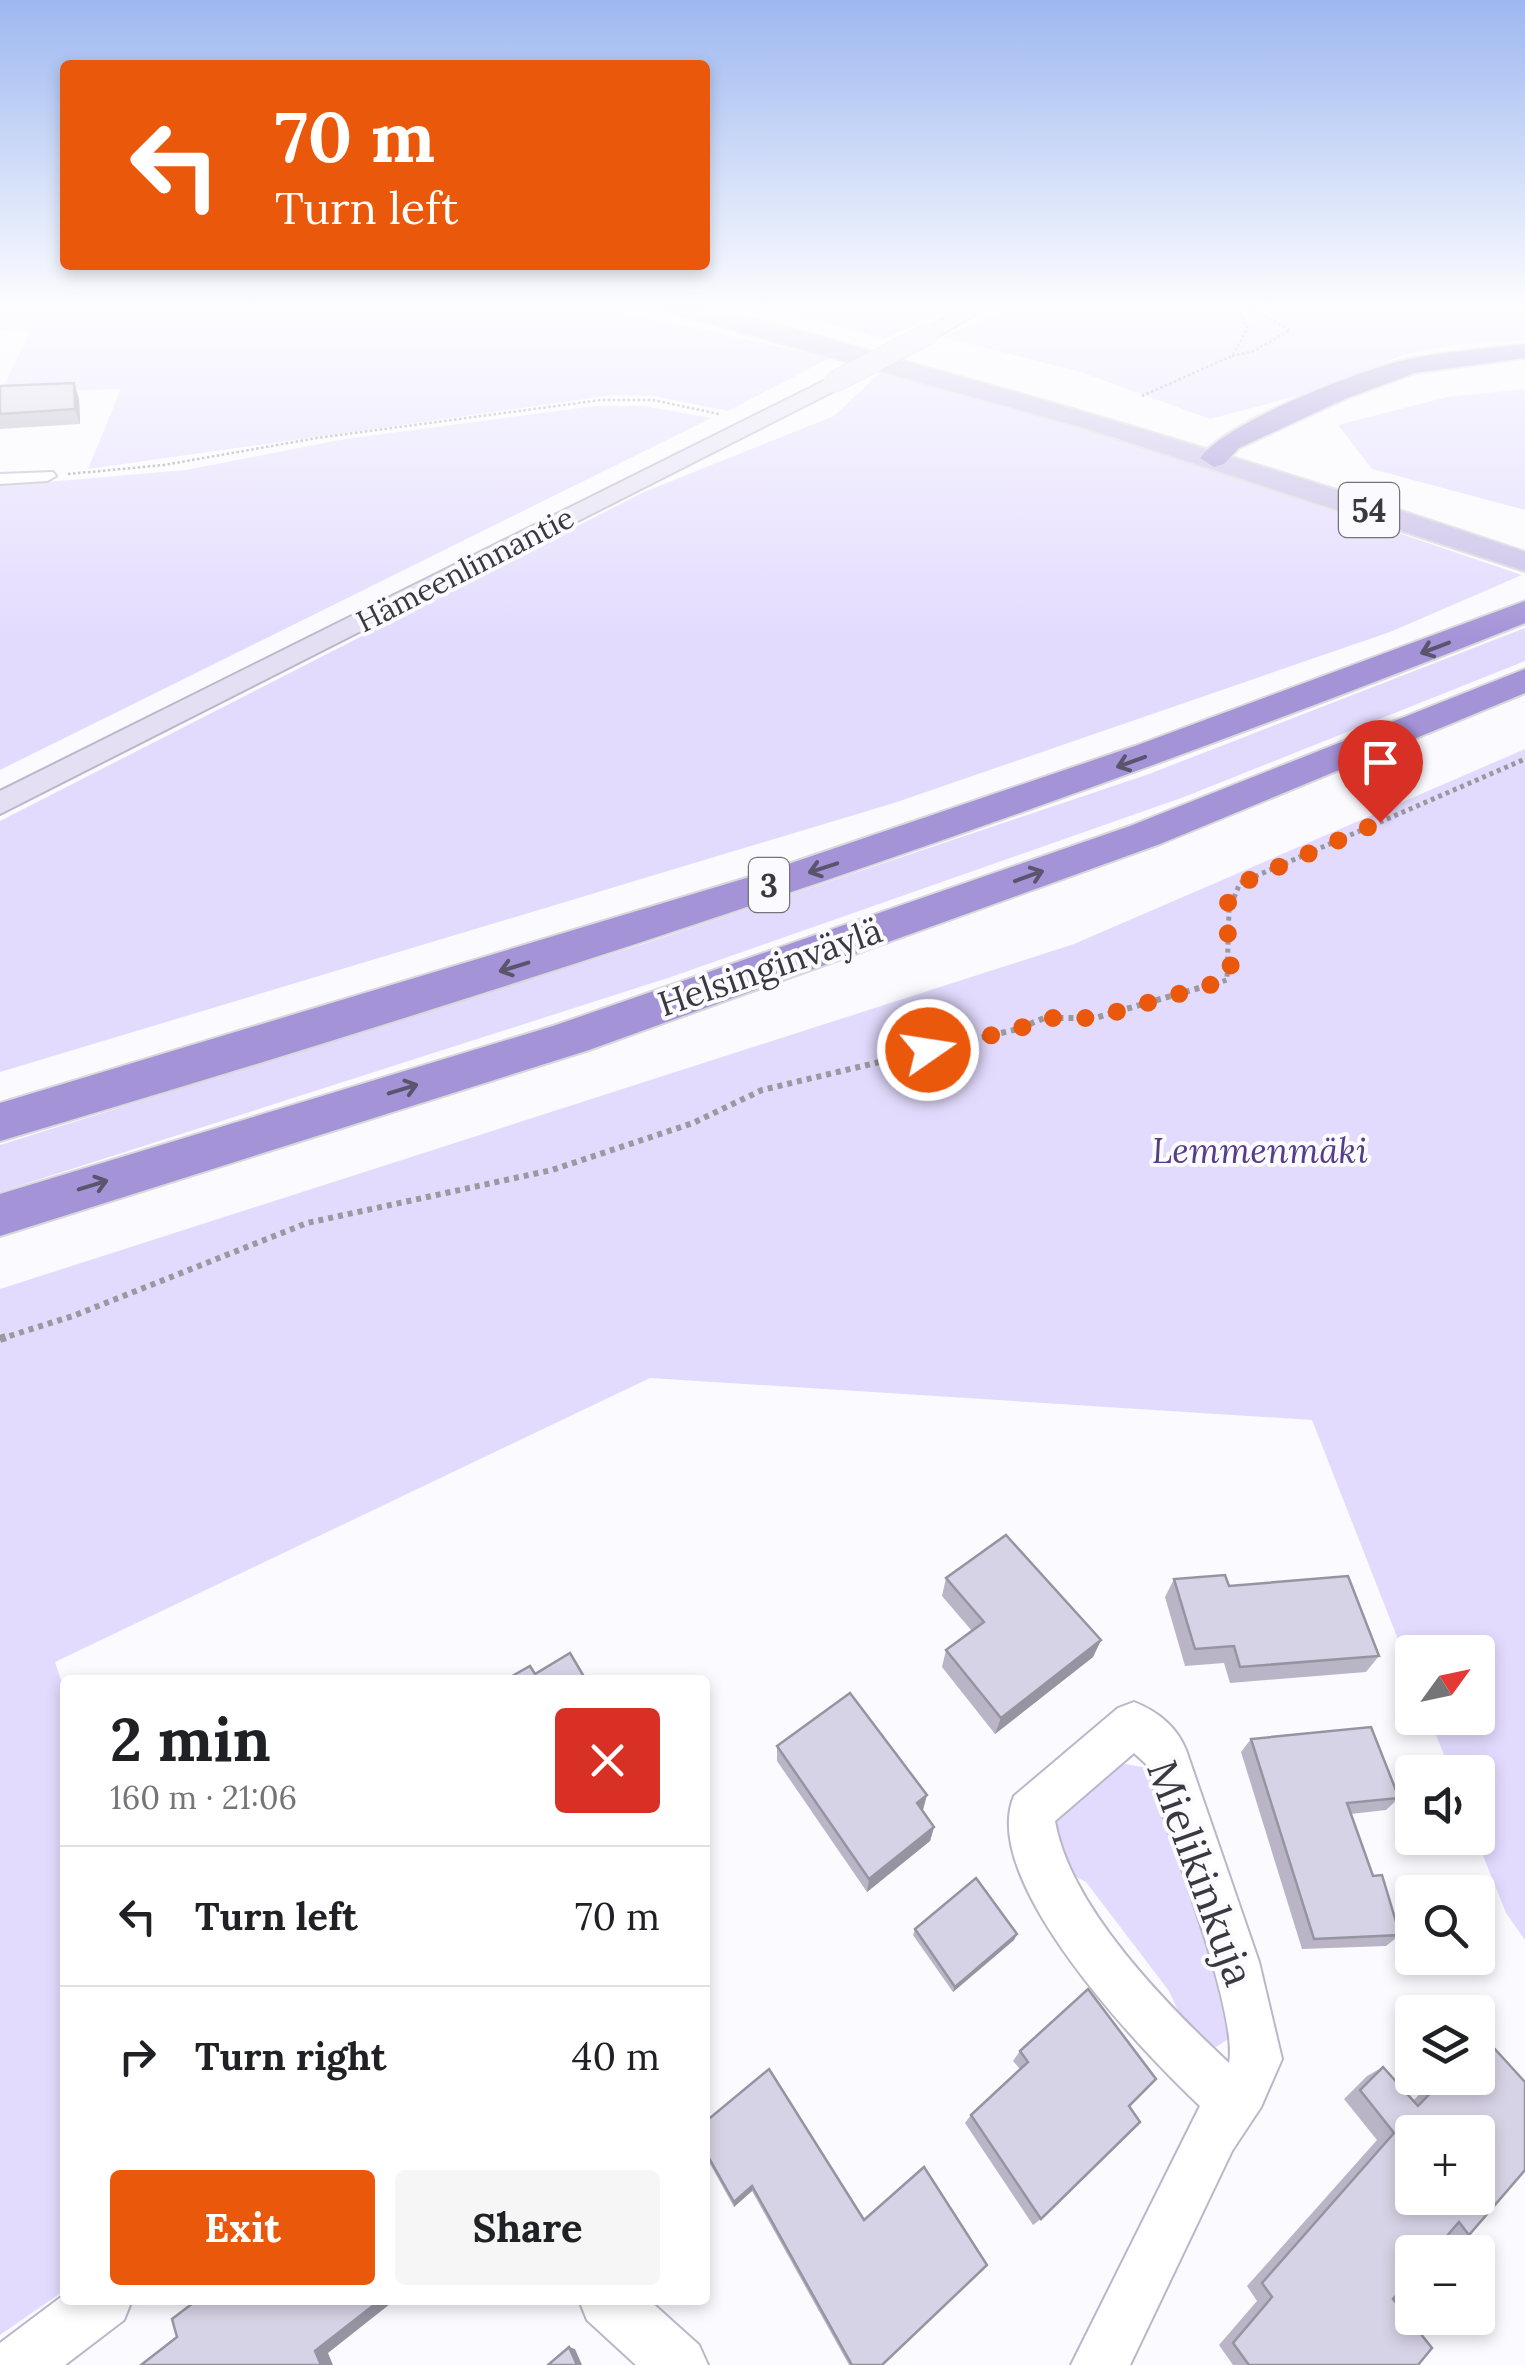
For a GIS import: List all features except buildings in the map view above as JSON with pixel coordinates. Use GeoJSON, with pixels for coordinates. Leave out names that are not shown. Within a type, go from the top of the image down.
{"type":"FeatureCollection","features":[{"type":"Feature","properties":{"kind":"highway"},"geometry":{"type":"LineString","coordinates":[[1232,451],[1300,417]]}},
{"type":"Feature","properties":{"kind":"highway"},"geometry":{"type":"LineString","coordinates":[[1232,451],[1317,417]]}},
{"type":"Feature","properties":{"kind":"highway","name":"3"},"geometry":{"type":"LineString","coordinates":[[0,1122],[510,968],[881,849],[1290,704],[1525,611]]}},
{"type":"Feature","properties":{"kind":"highway","name":"Helsinginväylä"},"geometry":{"type":"LineString","coordinates":[[0,1214],[626,1018],[1145,834],[1525,680]]}},
{"type":"Feature","properties":{"kind":"main road","name":"Hämeenlinnantie"},"geometry":{"type":"LineString","coordinates":[[0,804],[765,417]]}},
{"type":"Feature","properties":{"kind":"main road","name":"54"},"geometry":{"type":"LineString","coordinates":[[1102,417],[1232,451],[1525,562]]}},
{"type":"Feature","properties":{"kind":"main road","name":"54"},"geometry":{"type":"LineString","coordinates":[[1130,417],[1525,540]]}},
{"type":"Feature","properties":{"kind":"street"},"geometry":{"type":"LineString","coordinates":[[0,479],[47,476]]}},
{"type":"Feature","properties":{"kind":"street","name":"Mielikinkuja"},"geometry":{"type":"LineString","coordinates":[[1100,2365],[1213,2132],[1234,2102],[1258,2056],[1248,2005],[1164,1750],[1134,1724],[1030,1812],[1038,1859],[1068,1920],[1181,2053],[1234,2102]]}},
{"type":"Feature","properties":{"kind":"street"},"geometry":{"type":"LineString","coordinates":[[18,2365],[97,2305]]}},
{"type":"Feature","properties":{"kind":"street"},"geometry":{"type":"LineString","coordinates":[[612,2305],[679,2365]]}},
{"type":"Feature","properties":{"kind":"path"},"geometry":{"type":"LineString","coordinates":[[47,476],[164,466],[317,438],[471,417]]}},
{"type":"Feature","properties":{"kind":"path"},"geometry":{"type":"LineString","coordinates":[[734,417],[756,422]]}},
{"type":"Feature","properties":{"kind":"path"},"geometry":{"type":"LineString","coordinates":[[0,1339],[73,1316],[306,1223],[552,1170],[694,1124],[762,1090],[1018,1029],[1044,1018],[1095,1018],[1227,980],[1232,960],[1224,909],[1240,884],[1525,760]]}},
{"type":"Feature","properties":{"kind":"green space"},"geometry":{"type":"Polygon","coordinates":[[[109,417],[455,417],[88,469],[109,417]]]}},
{"type":"Feature","properties":{"kind":"green space"},"geometry":{"type":"Polygon","coordinates":[[[509,417],[711,418],[0,770],[0,486],[186,470],[345,439],[509,417]]]}},
{"type":"Feature","properties":{"kind":"green space"},"geometry":{"type":"Polygon","coordinates":[[[831,417],[1047,417],[1522,575],[1390,632],[894,803],[0,1072],[0,821],[644,492],[831,417]]]}},
{"type":"Feature","properties":{"kind":"green space"},"geometry":{"type":"Polygon","coordinates":[[[1368,417],[1525,417],[1525,510],[1372,469],[1338,425],[1368,417]]]}},
{"type":"Feature","properties":{"kind":"green space"},"geometry":{"type":"Polygon","coordinates":[[[1525,628],[1525,661],[1184,797],[671,977],[0,1192],[0,1145],[643,944],[1149,774],[1525,628]]]}},
{"type":"Feature","properties":{"kind":"green space","name":"Lemmenmäki"},"geometry":{"type":"Polygon","coordinates":[[[1525,749],[1525,1940],[1506,1913],[1495,1875],[1491,1875],[1483,1855],[1495,1855],[1495,1755],[1444,1755],[1436,1735],[1495,1735],[1495,1635],[1396,1635],[1312,1420],[650,1378],[55,1662],[60,1677],[60,2293],[0,2335],[0,1289],[1074,944],[1525,749]]]}},
{"type":"Feature","properties":{"kind":"green space"},"geometry":{"type":"Polygon","coordinates":[[[1114,1762],[1148,1768],[1160,1788],[1233,2036],[1216,2047],[1191,2040],[1169,1991],[1086,1882],[1059,1868],[1053,1848],[1055,1817],[1072,1794],[1114,1762]]]}},
{"type":"Feature","properties":{"kind":"route"},"geometry":{"type":"LineString","coordinates":[[928,1050],[1018,1029],[1044,1018],[1095,1018],[1227,980],[1232,960],[1224,909],[1240,884],[1380,822]]}}]}
